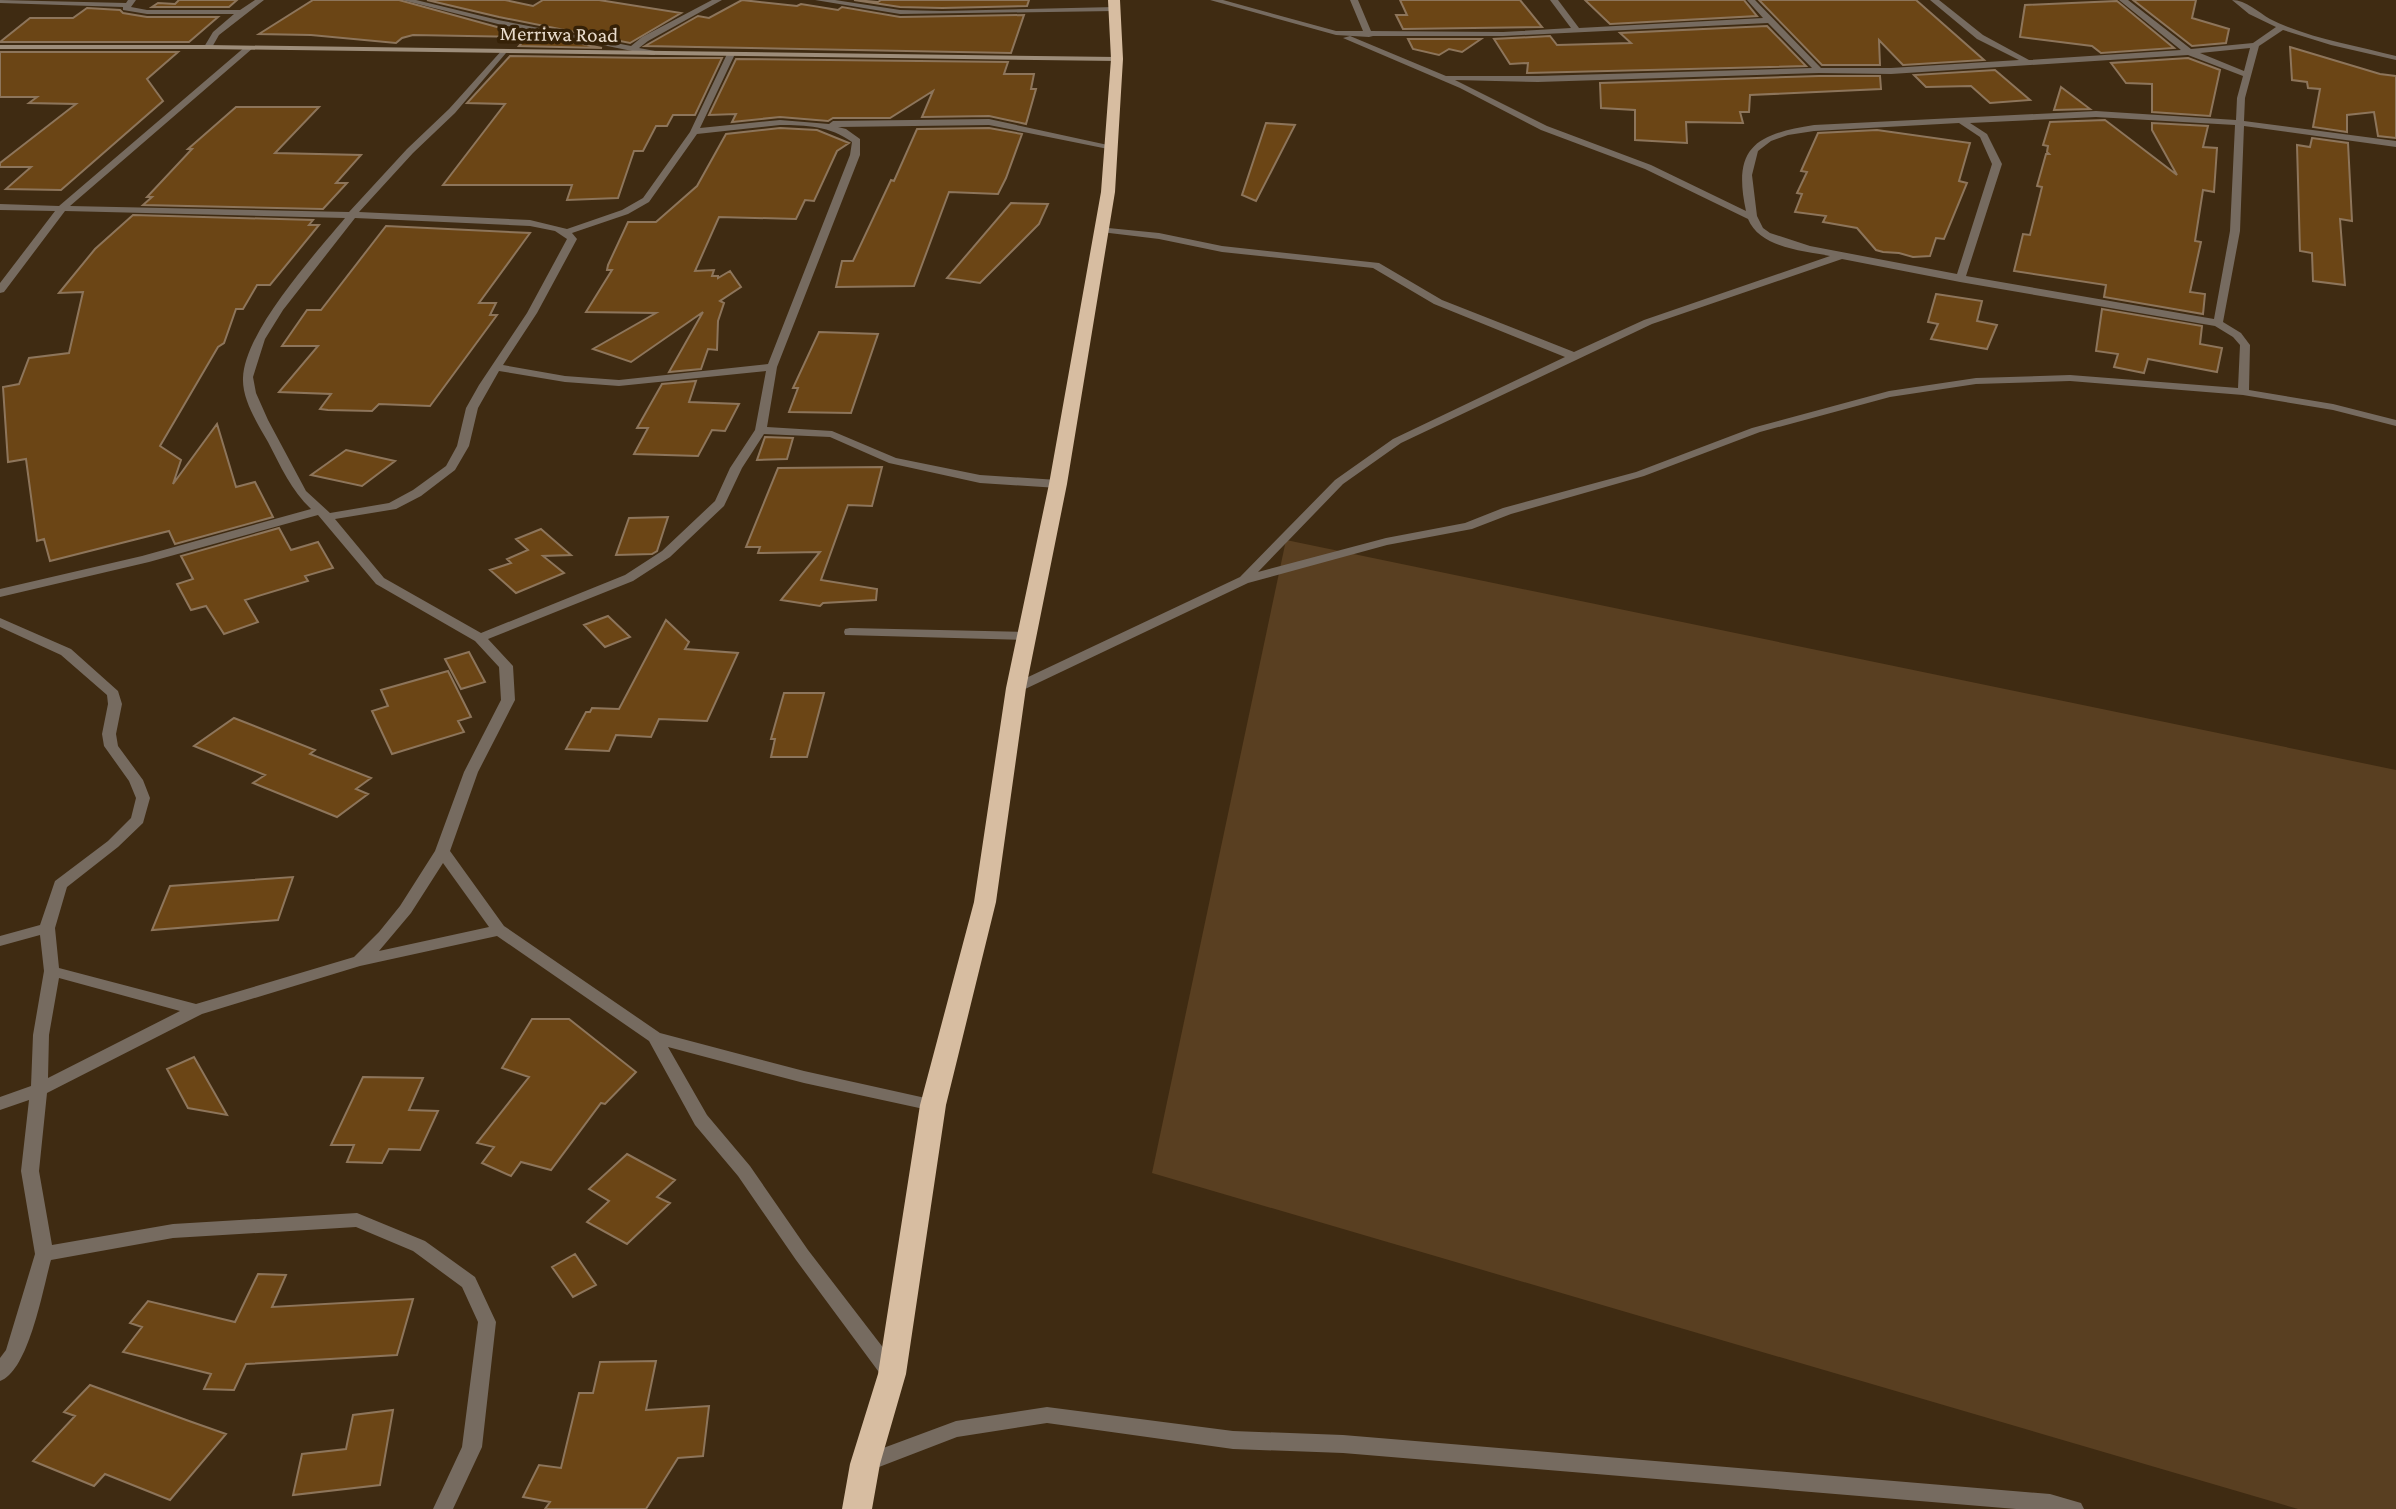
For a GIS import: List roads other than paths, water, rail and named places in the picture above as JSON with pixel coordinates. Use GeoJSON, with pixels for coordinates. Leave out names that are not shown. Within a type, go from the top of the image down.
{"type":"FeatureCollection","features":[{"type":"Feature","properties":{"kind":"highway"},"geometry":{"type":"LineString","coordinates":[[857,1509],[865,1464],[892,1374],[933,1105],[985,902],[1016,688],[1058,484],[1101,229],[1112,147],[1117,59],[1114,4]]}},
{"type":"Feature","properties":{"kind":"street"},"geometry":{"type":"LineString","coordinates":[[208,47],[216,34],[260,0]]}},
{"type":"Feature","properties":{"kind":"street"},"geometry":{"type":"LineString","coordinates":[[406,0],[652,53]]}},
{"type":"Feature","properties":{"kind":"street"},"geometry":{"type":"LineString","coordinates":[[634,49],[645,39],[718,0]]}},
{"type":"Feature","properties":{"kind":"street"},"geometry":{"type":"LineString","coordinates":[[819,0],[900,12],[942,13],[1114,4]]}},
{"type":"Feature","properties":{"kind":"street"},"geometry":{"type":"LineString","coordinates":[[1214,0],[1336,33],[1441,77],[1544,128],[1648,167],[1751,217]]}},
{"type":"Feature","properties":{"kind":"street"},"geometry":{"type":"LineString","coordinates":[[1354,0],[1369,35]]}},
{"type":"Feature","properties":{"kind":"street"},"geometry":{"type":"LineString","coordinates":[[1554,0],[1576,29]]}},
{"type":"Feature","properties":{"kind":"street"},"geometry":{"type":"LineString","coordinates":[[1751,0],[1819,70]]}},
{"type":"Feature","properties":{"kind":"street"},"geometry":{"type":"LineString","coordinates":[[1934,0],[1980,37],[2027,62]]}},
{"type":"Feature","properties":{"kind":"street"},"geometry":{"type":"LineString","coordinates":[[2123,0],[2189,52],[2248,75]]}},
{"type":"Feature","properties":{"kind":"street"},"geometry":{"type":"LineString","coordinates":[[2236,0],[2250,12],[2283,26],[2396,58]]}},
{"type":"Feature","properties":{"kind":"street"},"geometry":{"type":"LineString","coordinates":[[0,1],[130,2]]}},
{"type":"Feature","properties":{"kind":"street"},"geometry":{"type":"LineString","coordinates":[[130,2],[126,8],[147,12],[242,12]]}},
{"type":"Feature","properties":{"kind":"street"},"geometry":{"type":"LineString","coordinates":[[1336,33],[1517,34],[1771,20]]}},
{"type":"Feature","properties":{"kind":"street"},"geometry":{"type":"LineString","coordinates":[[1441,77],[1538,79],[1819,70],[1891,71],[2189,52],[2255,45],[2283,26]]}},
{"type":"Feature","properties":{"kind":"street"},"geometry":{"type":"LineString","coordinates":[[2218,323],[2235,231],[2241,99],[2255,45]]}},
{"type":"Feature","properties":{"kind":"street","name":"Merriwa Road"},"geometry":{"type":"LineString","coordinates":[[0,47],[208,47],[1117,59]]}},
{"type":"Feature","properties":{"kind":"street"},"geometry":{"type":"LineString","coordinates":[[0,290],[63,207],[249,48]]}},
{"type":"Feature","properties":{"kind":"street"},"geometry":{"type":"LineString","coordinates":[[359,961],[386,936],[417,897],[442,851],[471,772],[508,700],[506,666],[480,638],[380,581],[323,514],[301,493],[262,421],[250,393],[248,377],[260,340],[278,309],[352,215],[410,150],[452,111],[503,51]]}},
{"type":"Feature","properties":{"kind":"street"},"geometry":{"type":"LineString","coordinates":[[567,232],[625,212],[646,200],[694,132],[731,54]]}},
{"type":"Feature","properties":{"kind":"street"},"geometry":{"type":"LineString","coordinates":[[2243,391],[2245,345],[2237,335],[2218,323],[1960,279],[1841,255],[1770,237],[1758,230],[1751,217],[1748,203],[1750,158],[1758,147],[1790,131],[2096,114],[2239,123],[2396,144]]}},
{"type":"Feature","properties":{"kind":"street"},"geometry":{"type":"LineString","coordinates":[[1960,120],[1984,136],[1997,164],[1960,279]]}},
{"type":"Feature","properties":{"kind":"street"},"geometry":{"type":"LineString","coordinates":[[694,132],[768,123],[989,122],[1112,147]]}},
{"type":"Feature","properties":{"kind":"street"},"geometry":{"type":"LineString","coordinates":[[480,638],[629,578],[666,554],[720,503],[736,468],[761,429],[772,367],[855,155],[857,141],[850,134],[813,124]]}},
{"type":"Feature","properties":{"kind":"street"},"geometry":{"type":"LineString","coordinates":[[0,207],[352,215],[530,223],[558,228],[567,232],[572,239],[544,293],[472,408],[463,446],[451,468],[417,493],[393,506],[323,514],[0,593]]}},
{"type":"Feature","properties":{"kind":"street"},"geometry":{"type":"LineString","coordinates":[[1101,229],[1160,236],[1222,249],[1376,265],[1438,302],[1576,357]]}},
{"type":"Feature","properties":{"kind":"street"},"geometry":{"type":"LineString","coordinates":[[1244,580],[1272,554],[1310,509],[1368,460],[1442,418],[1661,317],[1704,305],[1841,255]]}},
{"type":"Feature","properties":{"kind":"street"},"geometry":{"type":"LineString","coordinates":[[495,368],[565,379],[619,383],[772,367]]}},
{"type":"Feature","properties":{"kind":"street"},"geometry":{"type":"LineString","coordinates":[[1016,688],[1244,580],[1386,542],[1468,526],[1507,511],[1640,474],[1756,430],[1889,394],[1976,381],[2070,378],[2243,391],[2333,407],[2396,423]]}},
{"type":"Feature","properties":{"kind":"street"},"geometry":{"type":"LineString","coordinates":[[761,429],[832,434],[893,461],[980,479],[1058,484]]}},
{"type":"Feature","properties":{"kind":"street"},"geometry":{"type":"LineString","coordinates":[[0,622],[66,652],[113,694],[116,704],[109,734],[111,746],[136,780],[143,798],[138,820],[113,844],[60,885],[47,929],[52,971],[41,1035],[39,1090],[30,1171],[44,1254],[15,1353],[0,1373]]}},
{"type":"Feature","properties":{"kind":"street"},"geometry":{"type":"LineString","coordinates":[[850,632],[1027,636]]}},
{"type":"Feature","properties":{"kind":"street"},"geometry":{"type":"LineString","coordinates":[[442,851],[499,930],[655,1037],[804,1077],[933,1105]]}},
{"type":"Feature","properties":{"kind":"street"},"geometry":{"type":"LineString","coordinates":[[0,941],[47,929]]}},
{"type":"Feature","properties":{"kind":"street"},"geometry":{"type":"LineString","coordinates":[[0,1104],[39,1090],[195,1010],[359,961],[499,930]]}},
{"type":"Feature","properties":{"kind":"street"},"geometry":{"type":"LineString","coordinates":[[52,971],[195,1010]]}},
{"type":"Feature","properties":{"kind":"street"},"geometry":{"type":"LineString","coordinates":[[655,1037],[701,1120],[744,1171],[802,1255],[892,1374]]}},
{"type":"Feature","properties":{"kind":"street"},"geometry":{"type":"LineString","coordinates":[[44,1254],[173,1230],[357,1220],[419,1246],[469,1282],[487,1322],[472,1447],[443,1509]]}},
{"type":"Feature","properties":{"kind":"street"},"geometry":{"type":"LineString","coordinates":[[865,1464],[956,1429],[1046,1415],[1233,1440],[1343,1444],[1675,1470],[2050,1503],[2074,1509]]}}]}
